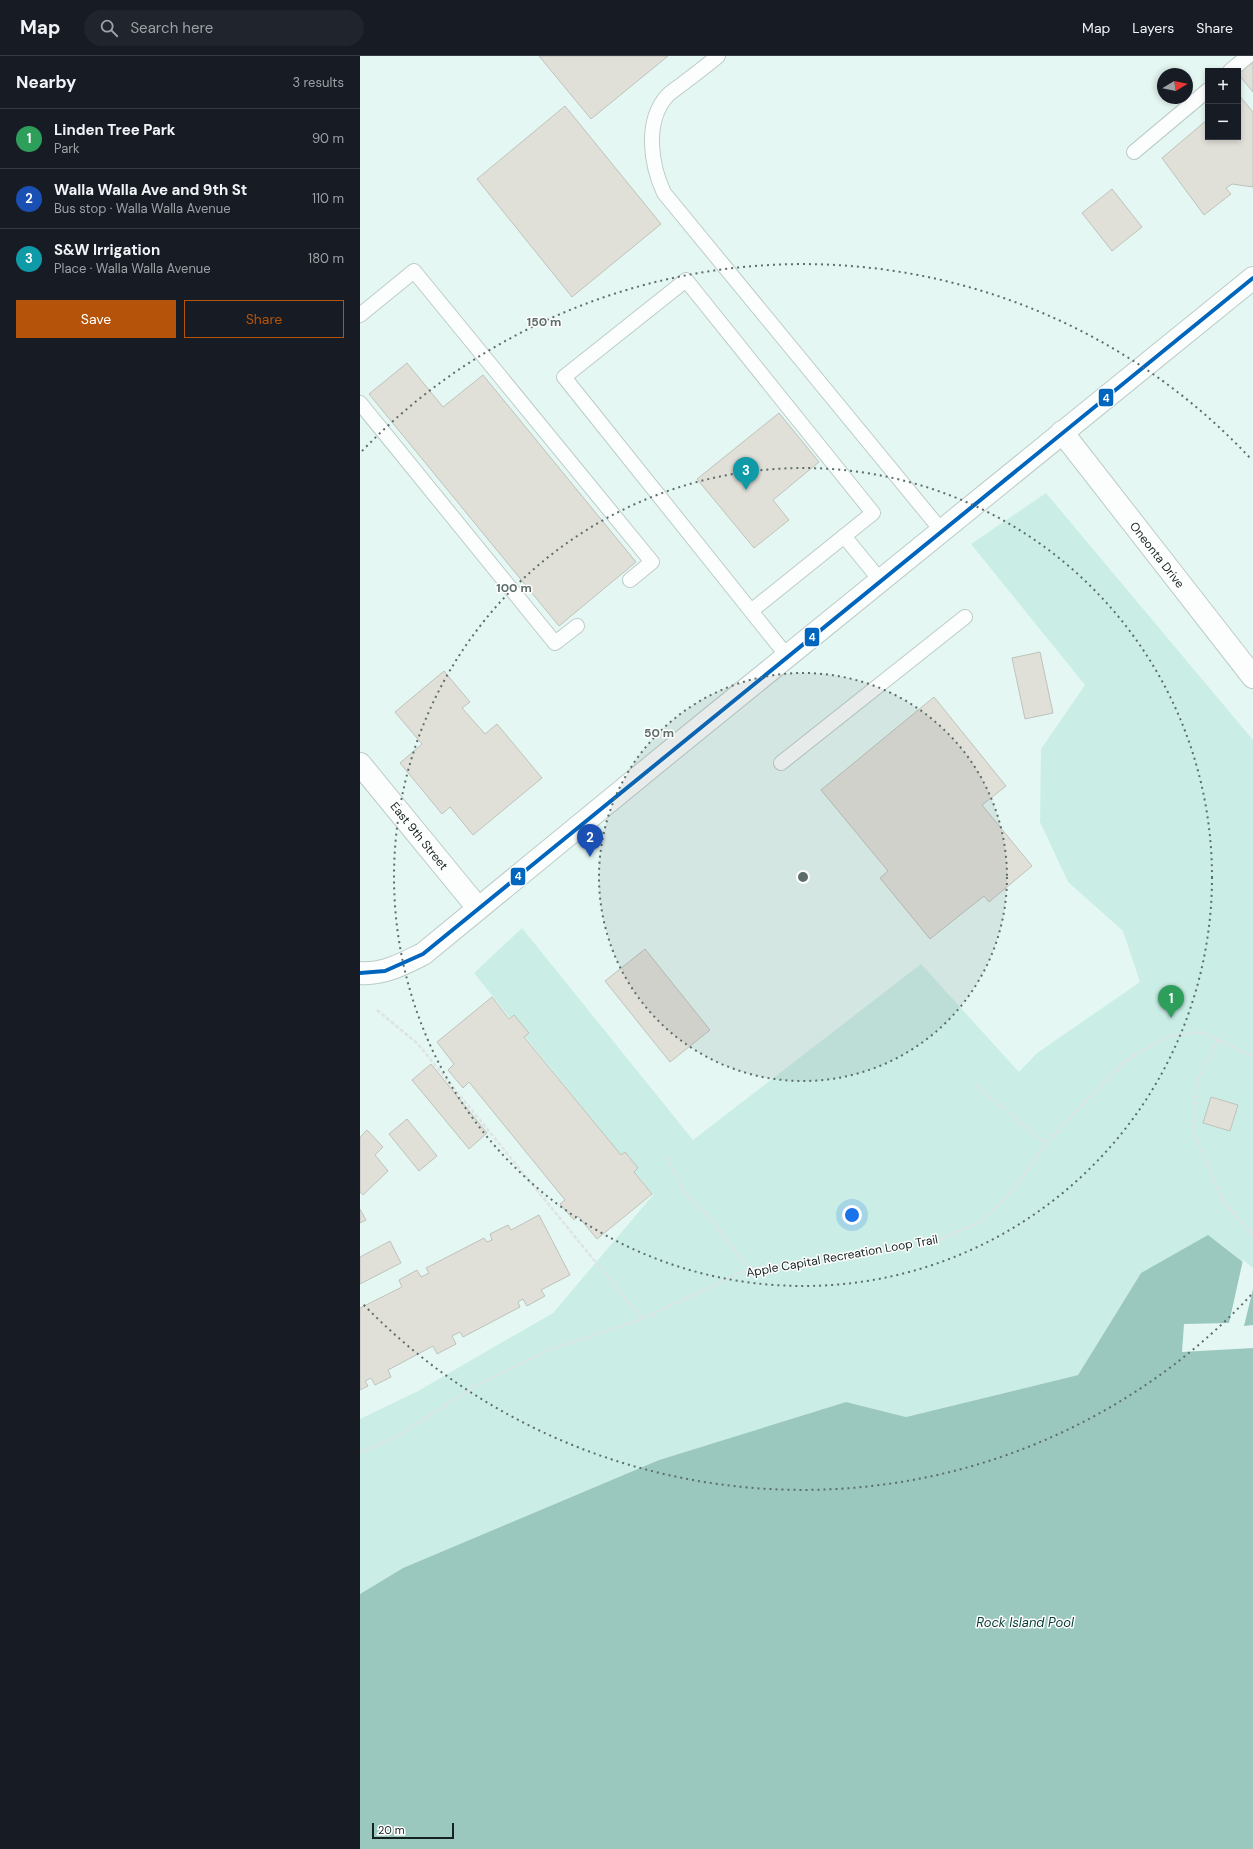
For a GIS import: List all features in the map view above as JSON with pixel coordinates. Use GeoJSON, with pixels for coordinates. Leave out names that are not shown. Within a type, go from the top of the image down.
{"type":"FeatureCollection","features":[{"type":"Feature","properties":{"kind":"street"},"geometry":{"type":"LineString","coordinates":[[360,973],[380,972],[398,967],[423,954],[941,530],[1253,278]]}},
{"type":"Feature","properties":{"kind":"street","name":"Oneonta Drive"},"geometry":{"type":"LineString","coordinates":[[1062,432],[1253,677]]}},
{"type":"Feature","properties":{"kind":"street","name":"East 9th Street"},"geometry":{"type":"LineString","coordinates":[[360,764],[478,908]]}},
{"type":"Feature","properties":{"kind":"lane"},"geometry":{"type":"LineString","coordinates":[[718,56],[666,96],[658,113],[653,131],[651,149],[658,179],[664,193],[941,530]]}},
{"type":"Feature","properties":{"kind":"lane"},"geometry":{"type":"LineString","coordinates":[[1234,68],[1248,56]]}},
{"type":"Feature","properties":{"kind":"lane"},"geometry":{"type":"LineString","coordinates":[[1134,152],[1205,93]]}},
{"type":"Feature","properties":{"kind":"lane"},"geometry":{"type":"LineString","coordinates":[[360,315],[414,270],[652,562],[630,580]]}},
{"type":"Feature","properties":{"kind":"lane"},"geometry":{"type":"LineString","coordinates":[[751,611],[873,513],[686,280],[564,378],[787,656]]}},
{"type":"Feature","properties":{"kind":"lane"},"geometry":{"type":"LineString","coordinates":[[360,403],[555,643],[577,626]]}},
{"type":"Feature","properties":{"kind":"lane"},"geometry":{"type":"LineString","coordinates":[[844,536],[880,580]]}},
{"type":"Feature","properties":{"kind":"lane"},"geometry":{"type":"LineString","coordinates":[[781,763],[964,617]]}},
{"type":"Feature","properties":{"kind":"path"},"geometry":{"type":"LineString","coordinates":[[377,1010],[418,1044],[642,1320]]}},
{"type":"Feature","properties":{"kind":"path","name":"Apple Capital Recreation Loop Trail"},"geometry":{"type":"LineString","coordinates":[[360,1452],[398,1436],[477,1385],[549,1350],[642,1320],[749,1269],[936,1241],[981,1222],[1013,1190],[1046,1144],[1125,1061],[1166,1037],[1201,1032],[1253,1057]]}},
{"type":"Feature","properties":{"kind":"path"},"geometry":{"type":"LineString","coordinates":[[1218,1040],[1197,1082],[1193,1132],[1223,1200],[1253,1235]]}},
{"type":"Feature","properties":{"kind":"path"},"geometry":{"type":"LineString","coordinates":[[975,1084],[1046,1144]]}},
{"type":"Feature","properties":{"kind":"path"},"geometry":{"type":"LineString","coordinates":[[667,1157],[685,1192],[709,1217],[749,1269]]}},
{"type":"Feature","properties":{"kind":"shaded area"},"geometry":{"type":"Polygon","coordinates":[[[1046,493],[1253,740],[1253,1270],[1141,1273],[1078,1375],[906,1417],[846,1402],[659,1460],[403,1568],[360,1594],[360,1419],[418,1391],[553,1313],[653,1195],[474,973],[522,928],[693,1140],[921,964],[1019,1072],[1037,1053],[1140,982],[1123,931],[1068,882],[1040,822],[1041,749],[1085,685],[971,544],[1046,493]]]}},
{"type":"Feature","properties":{"kind":"water","name":"Rock Island Pool"},"geometry":{"type":"Polygon","coordinates":[[[1208,1235],[1253,1270],[1253,1849],[360,1849],[360,1594],[403,1568],[659,1460],[846,1402],[906,1417],[1078,1375],[1141,1273],[1208,1235]]]}},
{"type":"Feature","properties":{"kind":"pier"},"geometry":{"type":"Polygon","coordinates":[[[1243,1260],[1253,1268],[1253,1289],[1244,1326],[1253,1325],[1253,1348],[1182,1352],[1184,1324],[1229,1323],[1243,1260]]]}},
{"type":"Feature","properties":{"kind":"building"},"geometry":{"type":"Polygon","coordinates":[[[539,56],[668,56],[591,119],[539,56]]]}},
{"type":"Feature","properties":{"kind":"building"},"geometry":{"type":"Polygon","coordinates":[[[1253,62],[1253,92],[1241,78],[1241,72],[1253,62]]]}},
{"type":"Feature","properties":{"kind":"building"},"geometry":{"type":"Polygon","coordinates":[[[1241,98],[1253,112],[1253,187],[1232,184],[1226,188],[1231,194],[1204,215],[1162,158],[1205,122],[1205,140],[1241,140],[1241,98]]]}},
{"type":"Feature","properties":{"kind":"building"},"geometry":{"type":"Polygon","coordinates":[[[565,106],[661,224],[572,297],[477,179],[565,106]]]}},
{"type":"Feature","properties":{"kind":"building"},"geometry":{"type":"Polygon","coordinates":[[[1112,189],[1142,227],[1112,251],[1082,213],[1112,189]]]}},
{"type":"Feature","properties":{"kind":"building"},"geometry":{"type":"Polygon","coordinates":[[[407,363],[443,407],[483,375],[636,562],[559,626],[369,394],[407,363]]]}},
{"type":"Feature","properties":{"kind":"building"},"geometry":{"type":"Polygon","coordinates":[[[779,413],[819,462],[773,500],[789,520],[754,548],[697,479],[779,413]]]}},
{"type":"Feature","properties":{"kind":"building"},"geometry":{"type":"Polygon","coordinates":[[[1040,652],[1053,713],[1025,719],[1012,658],[1040,652]]]}},
{"type":"Feature","properties":{"kind":"building"},"geometry":{"type":"Polygon","coordinates":[[[444,671],[470,702],[462,708],[485,734],[497,724],[542,778],[473,835],[450,807],[442,814],[400,763],[422,744],[395,712],[444,671]]]}},
{"type":"Feature","properties":{"kind":"building"},"geometry":{"type":"Polygon","coordinates":[[[934,697],[1006,786],[982,805],[1032,866],[989,902],[984,896],[930,939],[880,878],[888,871],[821,790],[934,697]]]}},
{"type":"Feature","properties":{"kind":"building"},"geometry":{"type":"Polygon","coordinates":[[[645,949],[710,1030],[670,1062],[605,981],[645,949]]]}},
{"type":"Feature","properties":{"kind":"building"},"geometry":{"type":"Polygon","coordinates":[[[492,997],[509,1019],[514,1015],[529,1033],[524,1037],[621,1155],[625,1152],[638,1168],[634,1172],[652,1194],[597,1239],[578,1216],[574,1220],[560,1204],[565,1200],[469,1082],[463,1088],[448,1070],[454,1064],[437,1042],[492,997]]]}},
{"type":"Feature","properties":{"kind":"building"},"geometry":{"type":"Polygon","coordinates":[[[431,1064],[487,1133],[469,1149],[412,1080],[431,1064]]]}},
{"type":"Feature","properties":{"kind":"building"},"geometry":{"type":"Polygon","coordinates":[[[1211,1097],[1238,1105],[1230,1131],[1203,1123],[1211,1097]]]}},
{"type":"Feature","properties":{"kind":"building"},"geometry":{"type":"Polygon","coordinates":[[[407,1119],[437,1156],[419,1171],[389,1134],[407,1119]]]}},
{"type":"Feature","properties":{"kind":"building"},"geometry":{"type":"Polygon","coordinates":[[[367,1130],[383,1147],[375,1155],[388,1171],[363,1195],[360,1192],[360,1137],[367,1130]]]}},
{"type":"Feature","properties":{"kind":"building"},"geometry":{"type":"Polygon","coordinates":[[[360,1209],[366,1220],[360,1223],[360,1209]]]}},
{"type":"Feature","properties":{"kind":"building"},"geometry":{"type":"Polygon","coordinates":[[[539,1215],[570,1275],[541,1290],[545,1296],[527,1306],[523,1299],[518,1302],[520,1307],[463,1337],[460,1332],[452,1336],[456,1344],[437,1354],[433,1346],[388,1370],[391,1377],[375,1385],[371,1378],[365,1381],[368,1386],[360,1390],[360,1308],[402,1287],[399,1280],[417,1270],[421,1277],[429,1273],[426,1268],[484,1238],[487,1242],[492,1240],[490,1234],[508,1225],[511,1230],[539,1215]]]}},
{"type":"Feature","properties":{"kind":"building"},"geometry":{"type":"Polygon","coordinates":[[[390,1241],[401,1263],[360,1284],[360,1257],[390,1241]]]}},
{"type":"Feature","properties":{"kind":"transit line","name":"4"},"geometry":{"type":"LineString","coordinates":[[360,973],[385,971],[423,954],[1253,278]]}},
{"type":"Feature","properties":{"kind":"place","name":"S&W Irrigation"},"geometry":{"type":"Point","coordinates":[746,490]}},
{"type":"Feature","properties":{"kind":"place","name":"Walla Walla Ave and 9th St"},"geometry":{"type":"Point","coordinates":[590,857]}},
{"type":"Feature","properties":{"kind":"place","name":"Linden Tree Park"},"geometry":{"type":"Point","coordinates":[1171,1018]}}]}
